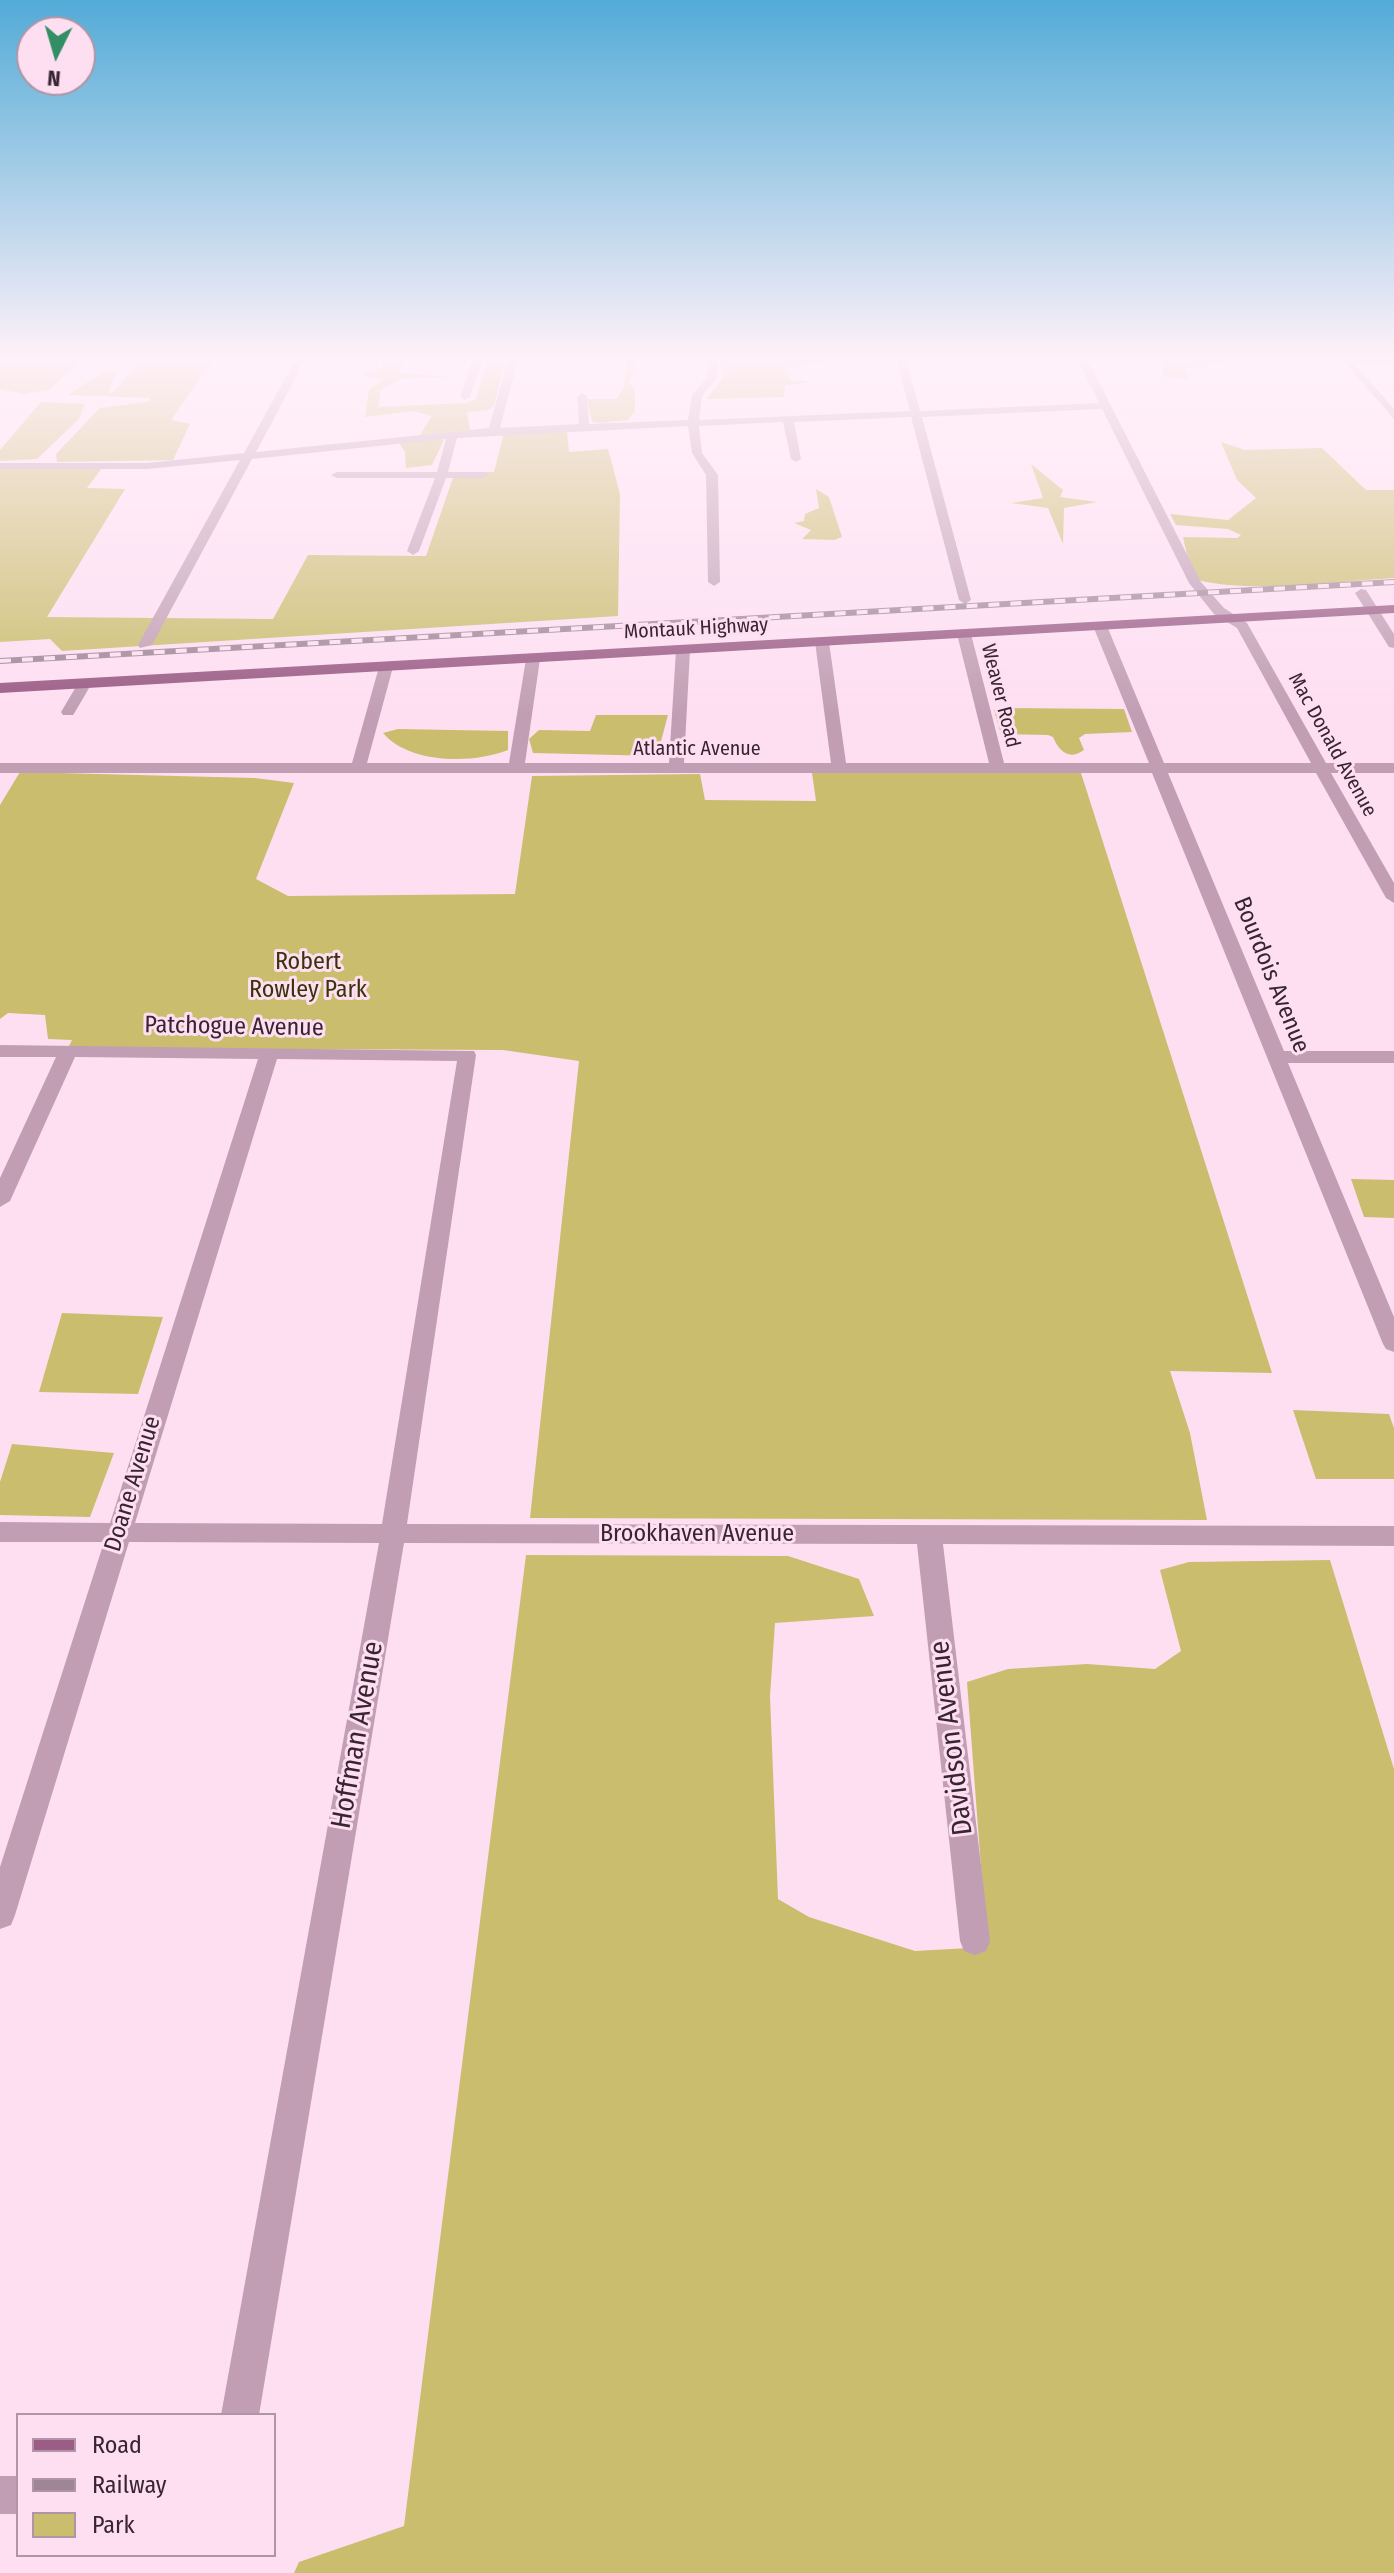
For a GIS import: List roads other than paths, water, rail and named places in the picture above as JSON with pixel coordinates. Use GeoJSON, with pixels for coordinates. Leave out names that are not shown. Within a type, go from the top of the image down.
{"type":"FeatureCollection","features":[{"type":"Feature","properties":{"kind":"main road","name":"Montauk Highway"},"geometry":{"type":"LineString","coordinates":[[0,688],[1394,609]]}},
{"type":"Feature","properties":{"kind":"street"},"geometry":{"type":"LineString","coordinates":[[145,645],[237,475]]}},
{"type":"Feature","properties":{"kind":"street"},"geometry":{"type":"LineString","coordinates":[[413,551],[442,475]]}},
{"type":"Feature","properties":{"kind":"street"},"geometry":{"type":"LineString","coordinates":[[712,475],[714,582]]}},
{"type":"Feature","properties":{"kind":"street"},"geometry":{"type":"LineString","coordinates":[[933,475],[965,600]]}},
{"type":"Feature","properties":{"kind":"street","name":"Mac Donald Avenue"},"geometry":{"type":"LineString","coordinates":[[1142,475],[1192,578],[1219,611],[1242,626],[1394,898]]}},
{"type":"Feature","properties":{"kind":"street"},"geometry":{"type":"LineString","coordinates":[[1361,593],[1394,644]]}},
{"type":"Feature","properties":{"kind":"street","name":"Bourdois Avenue"},"geometry":{"type":"LineString","coordinates":[[1100,626],[1394,1344]]}},
{"type":"Feature","properties":{"kind":"street","name":"Weaver Road"},"geometry":{"type":"LineString","coordinates":[[964,634],[998,768]]}},
{"type":"Feature","properties":{"kind":"street"},"geometry":{"type":"LineString","coordinates":[[822,642],[839,768]]}},
{"type":"Feature","properties":{"kind":"street"},"geometry":{"type":"LineString","coordinates":[[676,769],[683,650]]}},
{"type":"Feature","properties":{"kind":"street"},"geometry":{"type":"LineString","coordinates":[[516,770],[533,659]]}},
{"type":"Feature","properties":{"kind":"street"},"geometry":{"type":"LineString","coordinates":[[358,769],[386,667]]}},
{"type":"Feature","properties":{"kind":"street"},"geometry":{"type":"LineString","coordinates":[[68,712],[85,683]]}},
{"type":"Feature","properties":{"kind":"street","name":"Atlantic Avenue"},"geometry":{"type":"LineString","coordinates":[[0,768],[1394,768]]}},
{"type":"Feature","properties":{"kind":"street","name":"Patchogue Avenue"},"geometry":{"type":"LineString","coordinates":[[0,1051],[467,1055]]}},
{"type":"Feature","properties":{"kind":"street"},"geometry":{"type":"LineString","coordinates":[[0,1201],[68,1052]]}},
{"type":"Feature","properties":{"kind":"street","name":"Doane Avenue"},"geometry":{"type":"LineString","coordinates":[[0,1915],[269,1054]]}},
{"type":"Feature","properties":{"kind":"street","name":"Hoffman Avenue"},"geometry":{"type":"LineString","coordinates":[[240,2413],[393,1533],[467,1055]]}},
{"type":"Feature","properties":{"kind":"street"},"geometry":{"type":"LineString","coordinates":[[1279,1057],[1394,1057]]}},
{"type":"Feature","properties":{"kind":"street","name":"Brookhaven Avenue"},"geometry":{"type":"LineString","coordinates":[[0,1532],[1394,1536]]}},
{"type":"Feature","properties":{"kind":"street","name":"Davidson Avenue"},"geometry":{"type":"LineString","coordinates":[[929,1535],[975,1941]]}},
{"type":"Feature","properties":{"kind":"railway"},"geometry":{"type":"LineString","coordinates":[[0,661],[1394,582]]}},
{"type":"Feature","properties":{"kind":"park label","name":"Robert Rowley Park"},"geometry":{"type":"Point","coordinates":[308,976]}}]}
